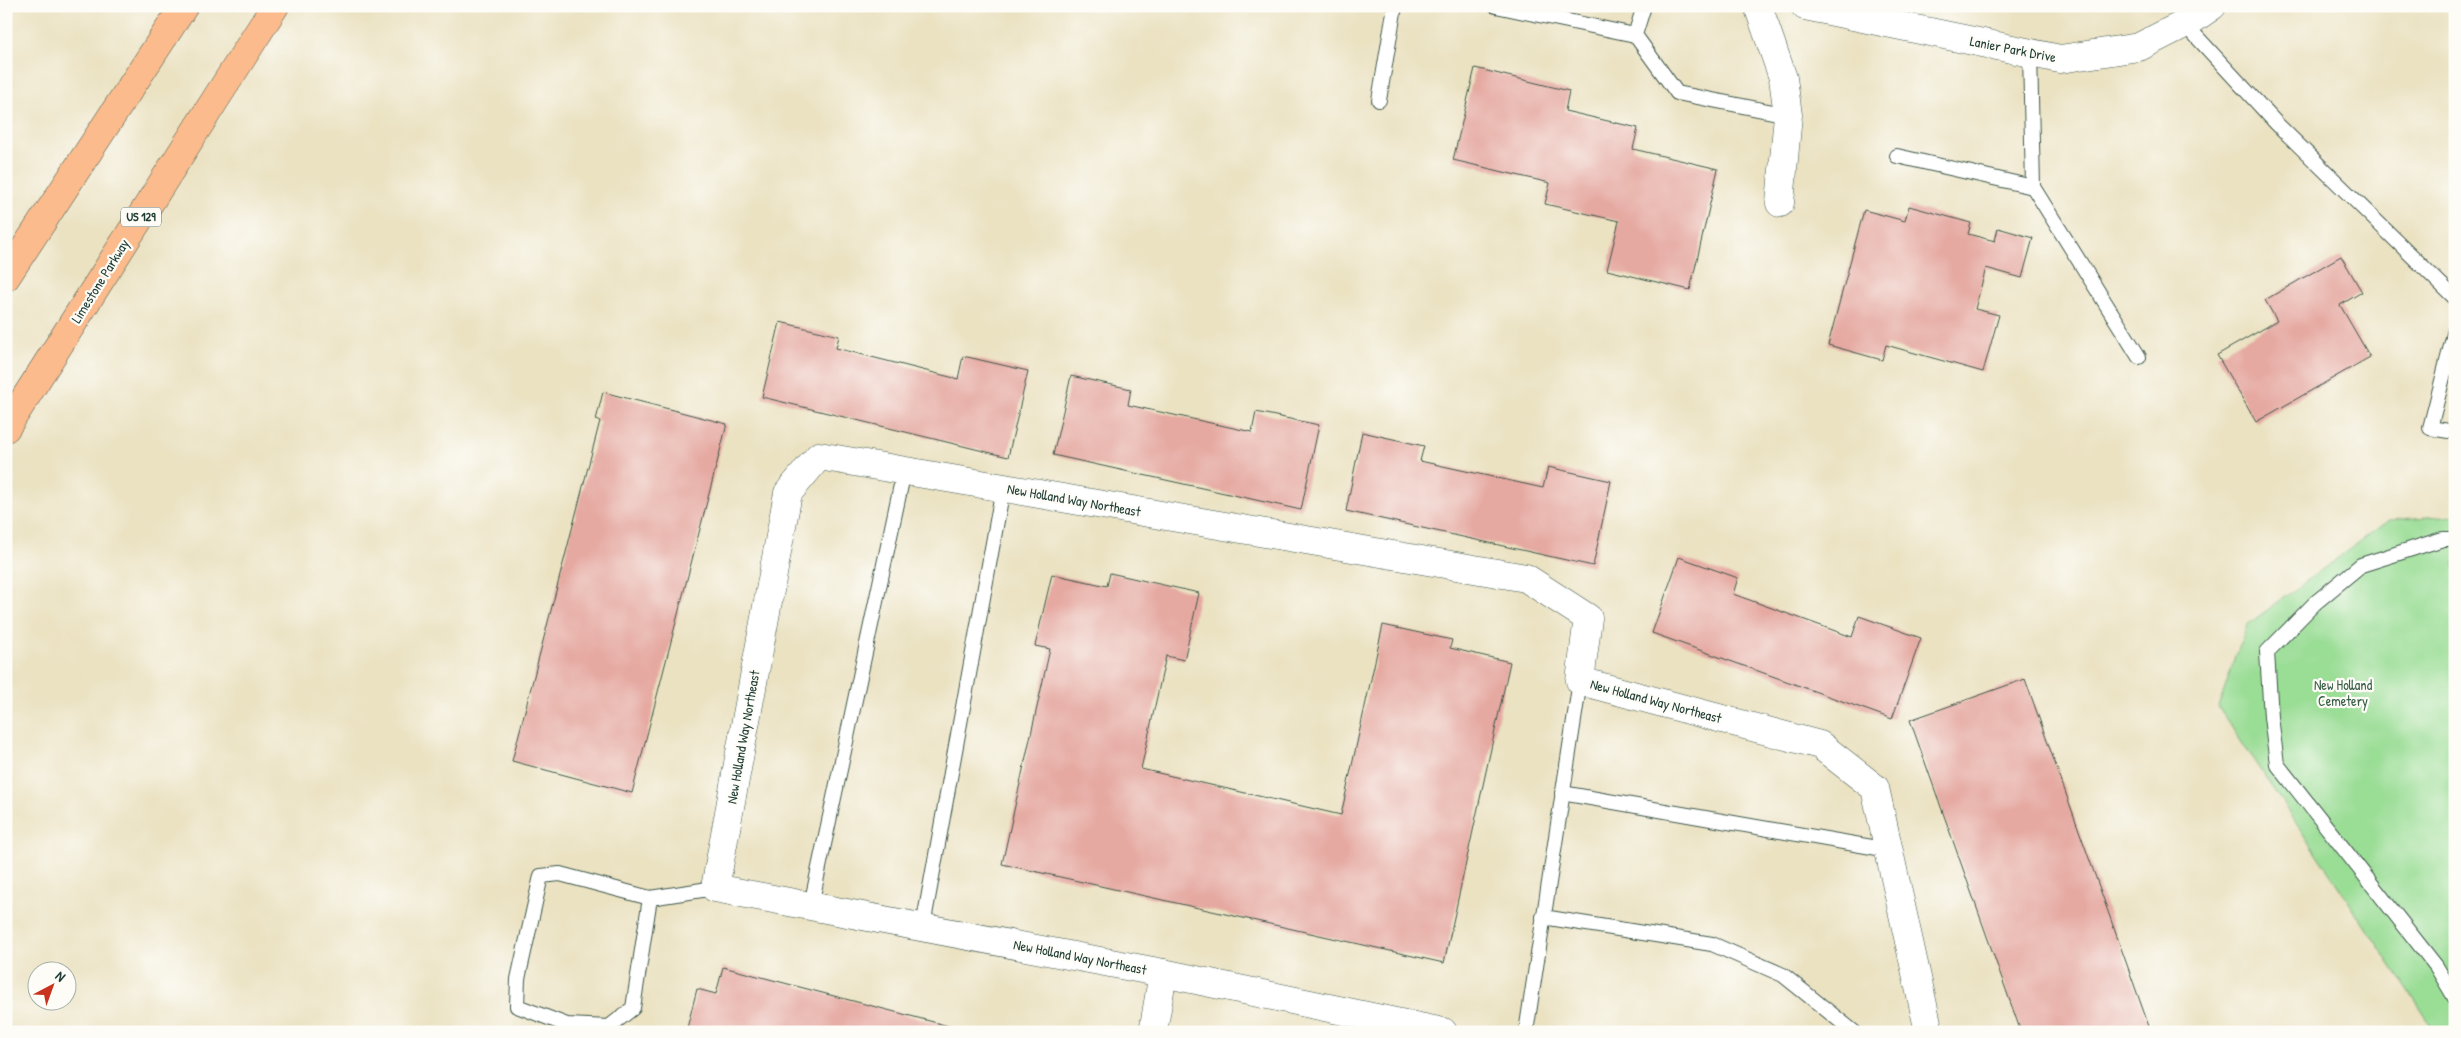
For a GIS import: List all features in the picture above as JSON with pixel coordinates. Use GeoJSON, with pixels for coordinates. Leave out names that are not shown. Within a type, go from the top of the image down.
{"type":"FeatureCollection","features":[{"type":"Feature","properties":{"kind":"main road"},"geometry":{"type":"LineString","coordinates":[[6,278],[184,6]]}},
{"type":"Feature","properties":{"kind":"main road","name":"Limestone Parkway"},"geometry":{"type":"LineString","coordinates":[[6,428],[275,6]]}},
{"type":"Feature","properties":{"kind":"street"},"geometry":{"type":"LineString","coordinates":[[1758,6],[1783,78],[1788,115],[1780,203]]}},
{"type":"Feature","properties":{"kind":"street","name":"Lanier Park Drive"},"geometry":{"type":"LineString","coordinates":[[1805,6],[2060,59],[2139,47],[2212,6]]}},
{"type":"Feature","properties":{"kind":"street","name":"New Holland Way Northeast"},"geometry":{"type":"LineString","coordinates":[[1443,1032],[1163,973],[715,888],[788,493],[819,456],[1526,578],[1588,618],[1580,681],[1820,745],[1875,788],[1929,1032]]}},
{"type":"Feature","properties":{"kind":"street","name":"New Holland Way Northeast"},"geometry":{"type":"LineString","coordinates":[[1153,1032],[1163,973]]}},
{"type":"Feature","properties":{"kind":"lane"},"geometry":{"type":"LineString","coordinates":[[1379,100],[1395,6]]}},
{"type":"Feature","properties":{"kind":"lane"},"geometry":{"type":"LineString","coordinates":[[1496,6],[1635,35],[1677,93],[1788,115]]}},
{"type":"Feature","properties":{"kind":"lane"},"geometry":{"type":"LineString","coordinates":[[1635,35],[1644,6]]}},
{"type":"Feature","properties":{"kind":"lane"},"geometry":{"type":"LineString","coordinates":[[2184,23],[2277,124],[2455,298]]}},
{"type":"Feature","properties":{"kind":"lane"},"geometry":{"type":"LineString","coordinates":[[2030,53],[2033,188],[2139,357]]}},
{"type":"Feature","properties":{"kind":"lane"},"geometry":{"type":"LineString","coordinates":[[1897,156],[2033,188]]}},
{"type":"Feature","properties":{"kind":"lane"},"geometry":{"type":"LineString","coordinates":[[2455,330],[2430,428],[2455,432]]}},
{"type":"Feature","properties":{"kind":"lane"},"geometry":{"type":"LineString","coordinates":[[811,905],[904,471]]}},
{"type":"Feature","properties":{"kind":"lane"},"geometry":{"type":"LineString","coordinates":[[922,926],[1002,488]]}},
{"type":"Feature","properties":{"kind":"lane"},"geometry":{"type":"LineString","coordinates":[[2455,539],[2443,539],[2361,565],[2314,603],[2267,652],[2270,717],[2277,764],[2436,966],[2455,998]]}},
{"type":"Feature","properties":{"kind":"lane"},"geometry":{"type":"LineString","coordinates":[[1526,1032],[1580,681]]}},
{"type":"Feature","properties":{"kind":"lane"},"geometry":{"type":"LineString","coordinates":[[1562,793],[1889,850]]}},
{"type":"Feature","properties":{"kind":"lane"},"geometry":{"type":"LineString","coordinates":[[650,898],[632,1008],[609,1028],[567,1025],[517,1006],[518,979],[541,876],[560,874],[650,898],[715,888]]}},
{"type":"Feature","properties":{"kind":"lane"},"geometry":{"type":"LineString","coordinates":[[1543,917],[1712,944],[1783,976],[1854,1032]]}},
{"type":"Feature","properties":{"kind":"green space","name":"New Holland Cemetery"},"geometry":{"type":"Polygon","coordinates":[[[2455,515],[2455,1032],[2436,1032],[2218,707],[2247,625],[2389,520],[2455,515]]]}},
{"type":"Feature","properties":{"kind":"building"},"geometry":{"type":"Polygon","coordinates":[[[1475,68],[1569,91],[1565,111],[1638,128],[1633,149],[1718,169],[1690,290],[1607,270],[1619,221],[1545,204],[1550,183],[1453,160],[1475,68]]]}},
{"type":"Feature","properties":{"kind":"building"},"geometry":{"type":"Polygon","coordinates":[[[1909,206],[1971,223],[1968,234],[1995,241],[1998,228],[2033,238],[2022,278],[1986,268],[1975,309],[1999,315],[1983,372],[1886,345],[1882,360],[1828,345],[1864,210],[1905,221],[1909,206]]]}},
{"type":"Feature","properties":{"kind":"building"},"geometry":{"type":"Polygon","coordinates":[[[2341,256],[2362,292],[2340,305],[2370,357],[2256,422],[2217,355],[2277,321],[2265,300],[2341,256]]]}},
{"type":"Feature","properties":{"kind":"building"},"geometry":{"type":"Polygon","coordinates":[[[780,322],[839,336],[836,348],[958,379],[963,356],[1028,371],[1008,457],[762,397],[780,322]]]}},
{"type":"Feature","properties":{"kind":"building"},"geometry":{"type":"Polygon","coordinates":[[[1071,376],[1131,389],[1128,405],[1252,432],[1256,412],[1319,425],[1301,510],[1053,455],[1071,376]]]}},
{"type":"Feature","properties":{"kind":"building"},"geometry":{"type":"Polygon","coordinates":[[[603,392],[727,424],[632,793],[512,761],[600,421],[596,420],[603,392]]]}},
{"type":"Feature","properties":{"kind":"building"},"geometry":{"type":"Polygon","coordinates":[[[1362,432],[1424,446],[1420,461],[1543,488],[1548,467],[1611,481],[1593,566],[1346,511],[1362,432]]]}},
{"type":"Feature","properties":{"kind":"building"},"geometry":{"type":"Polygon","coordinates":[[[1679,557],[1738,578],[1733,594],[1852,637],[1859,616],[1921,638],[1892,719],[1652,633],[1679,557]]]}},
{"type":"Feature","properties":{"kind":"building"},"geometry":{"type":"Polygon","coordinates":[[[1110,573],[1199,593],[1184,660],[1166,656],[1141,769],[1341,815],[1383,625],[1452,640],[1450,648],[1510,662],[1444,963],[1002,864],[1050,649],[1035,646],[1052,574],[1107,586],[1110,573]]]}},
{"type":"Feature","properties":{"kind":"building"},"geometry":{"type":"Polygon","coordinates":[[[2025,679],[2151,1032],[2021,1032],[1910,720],[2025,679]]]}},
{"type":"Feature","properties":{"kind":"building"},"geometry":{"type":"Polygon","coordinates":[[[723,967],[968,1032],[686,1032],[697,989],[716,994],[723,967]]]}}]}
